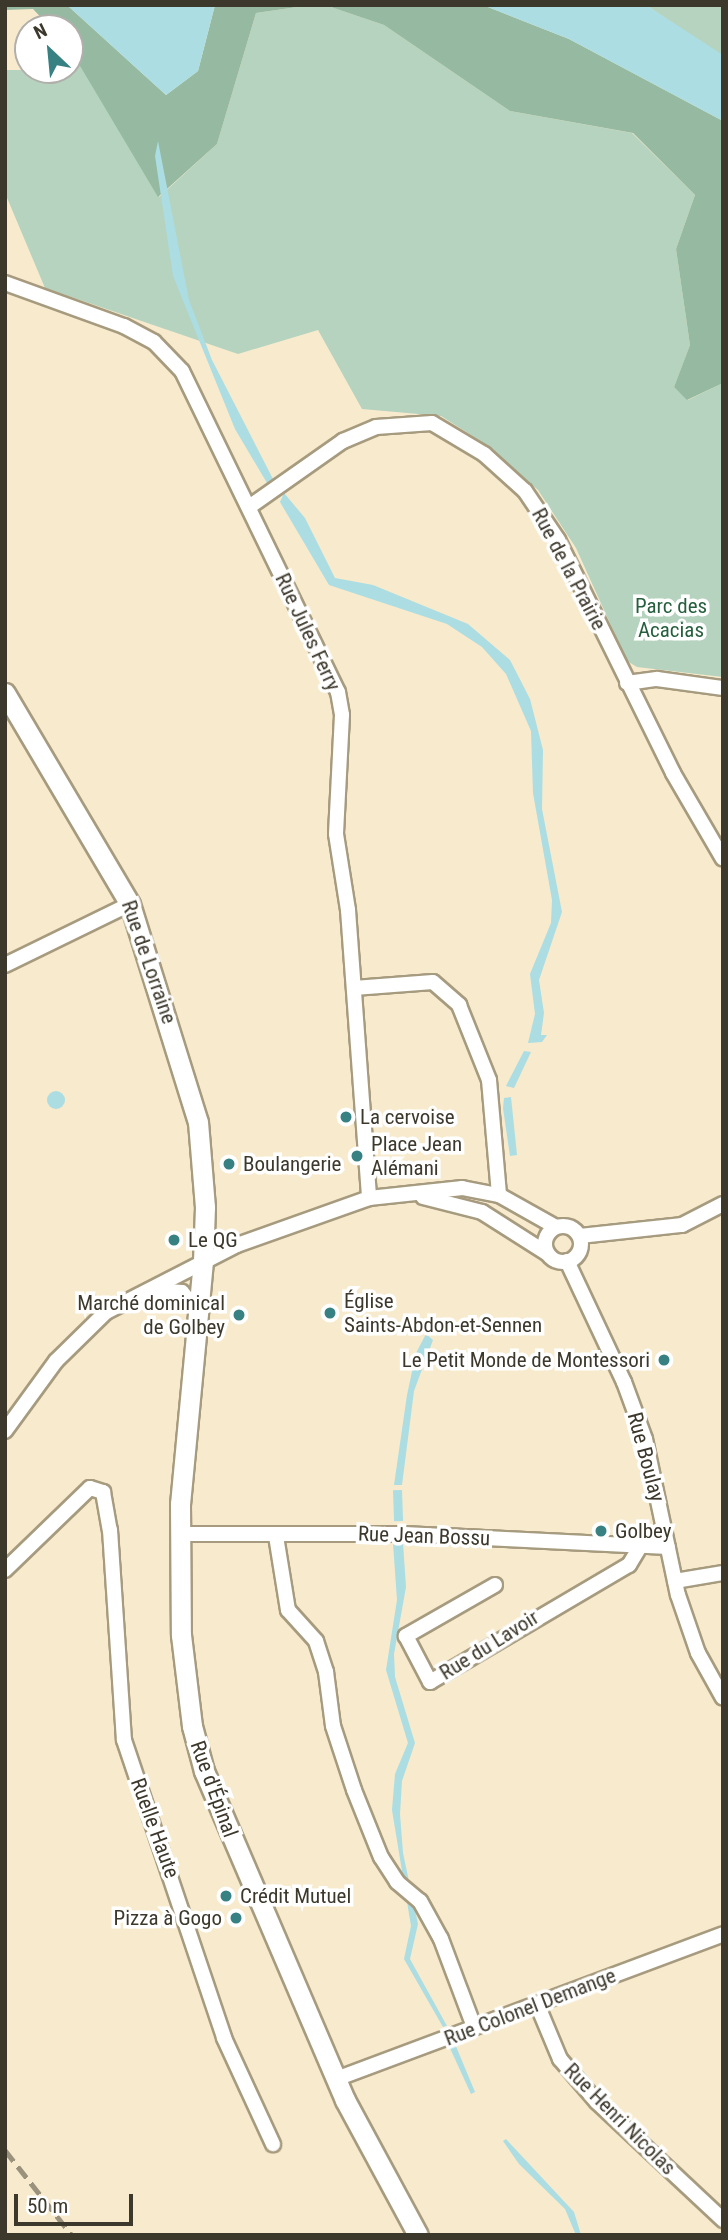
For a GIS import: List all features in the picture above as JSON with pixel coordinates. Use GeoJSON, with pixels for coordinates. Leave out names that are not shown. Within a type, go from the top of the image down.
{"type":"FeatureCollection","features":[{"type":"Feature","properties":{"kind":"main road","name":"Rue de Lorraine"},"geometry":{"type":"LineString","coordinates":[[8,703],[130,904],[198,1122],[205,1207],[203,1261]]}},
{"type":"Feature","properties":{"kind":"main road","name":"Rue d'Épinal"},"geometry":{"type":"LineString","coordinates":[[203,1261],[180,1534],[181,1635],[192,1726],[204,1771],[336,2079],[418,2235]]}},
{"type":"Feature","properties":{"kind":"street","name":"Rue Jules Ferry"},"geometry":{"type":"LineString","coordinates":[[5,283],[124,326],[154,342],[191,384],[338,692],[342,715],[336,834],[354,988],[369,1198]]}},
{"type":"Feature","properties":{"kind":"street","name":"Rue de la Prairie"},"geometry":{"type":"LineString","coordinates":[[249,507],[343,441],[376,427],[432,423],[453,432],[504,470],[544,516],[627,683],[723,859]]}},
{"type":"Feature","properties":{"kind":"street"},"geometry":{"type":"LineString","coordinates":[[627,683],[657,679],[723,688]]}},
{"type":"Feature","properties":{"kind":"street"},"geometry":{"type":"LineString","coordinates":[[5,965],[130,904]]}},
{"type":"Feature","properties":{"kind":"street"},"geometry":{"type":"LineString","coordinates":[[354,988],[433,982],[458,1005],[489,1080],[499,1195]]}},
{"type":"Feature","properties":{"kind":"street"},"geometry":{"type":"LineString","coordinates":[[8,1421],[56,1362],[94,1323],[147,1289],[203,1261],[369,1198],[462,1188],[499,1195],[556,1227],[573,1228],[580,1236],[580,1252],[567,1261],[548,1254],[482,1212],[411,1194]]}},
{"type":"Feature","properties":{"kind":"street"},"geometry":{"type":"LineString","coordinates":[[580,1236],[673,1227],[723,1204]]}},
{"type":"Feature","properties":{"kind":"street"},"geometry":{"type":"LineString","coordinates":[[548,1254],[546,1239],[556,1227]]}},
{"type":"Feature","properties":{"kind":"street","name":"Rue Boulay"},"geometry":{"type":"LineString","coordinates":[[567,1261],[636,1416],[675,1581],[698,1653],[723,1698]]}},
{"type":"Feature","properties":{"kind":"street"},"geometry":{"type":"LineString","coordinates":[[147,1289],[182,1292],[200,1314]]}},
{"type":"Feature","properties":{"kind":"street","name":"Ruelle Haute"},"geometry":{"type":"LineString","coordinates":[[5,1570],[90,1488],[97,1488],[105,1496],[124,1740],[224,2038],[273,2144]]}},
{"type":"Feature","properties":{"kind":"street","name":"Rue Jean Bossu"},"geometry":{"type":"LineString","coordinates":[[180,1534],[404,1534],[640,1547],[668,1546]]}},
{"type":"Feature","properties":{"kind":"street"},"geometry":{"type":"LineString","coordinates":[[276,1536],[288,1609],[316,1641],[326,1672],[333,1726],[354,1790],[381,1857],[397,1882],[420,1901],[441,1939],[474,2028]]}},
{"type":"Feature","properties":{"kind":"street","name":"Rue du Lavoir"},"geometry":{"type":"LineString","coordinates":[[495,1585],[406,1636],[430,1682],[629,1565],[640,1547]]}},
{"type":"Feature","properties":{"kind":"street"},"geometry":{"type":"LineString","coordinates":[[675,1581],[723,1573]]}},
{"type":"Feature","properties":{"kind":"street","name":"Rue Colonel Demange"},"geometry":{"type":"LineString","coordinates":[[336,2079],[723,1934]]}},
{"type":"Feature","properties":{"kind":"street","name":"Rue Henri Nicolas"},"geometry":{"type":"LineString","coordinates":[[537,2004],[560,2059],[597,2102],[723,2220]]}},
{"type":"Feature","properties":{"kind":"green space"},"geometry":{"type":"Polygon","coordinates":[[[5,5],[67,5],[77,14],[38,14],[33,9],[5,10],[5,5]]]}},
{"type":"Feature","properties":{"kind":"green space"},"geometry":{"type":"Polygon","coordinates":[[[215,5],[311,5],[256,13],[217,144],[158,197],[84,73],[84,20],[166,95],[198,71],[215,5]]]}},
{"type":"Feature","properties":{"kind":"green space","name":"Parc des Acacias"},"geometry":{"type":"Polygon","coordinates":[[[325,5],[384,25],[510,111],[632,133],[695,195],[676,249],[690,345],[674,387],[688,400],[723,383],[723,677],[637,667],[627,661],[576,548],[538,490],[490,447],[441,416],[362,409],[318,330],[238,354],[45,288],[5,193],[5,70],[14,70],[14,84],[84,84],[84,66],[159,197],[217,144],[256,13],[325,5]]]}},
{"type":"Feature","properties":{"kind":"green space"},"geometry":{"type":"Polygon","coordinates":[[[325,5],[483,5],[569,39],[723,121],[723,383],[687,400],[674,387],[690,345],[676,249],[695,195],[633,133],[510,111],[384,25],[325,5]]]}},
{"type":"Feature","properties":{"kind":"green space"},"geometry":{"type":"Polygon","coordinates":[[[646,5],[723,5],[723,55],[720,55],[646,5]]]}},
{"type":"Feature","properties":{"kind":"water"},"geometry":{"type":"Polygon","coordinates":[[[67,5],[215,5],[198,71],[166,95],[84,20],[84,14],[77,14],[67,5]]]}},
{"type":"Feature","properties":{"kind":"water"},"geometry":{"type":"Polygon","coordinates":[[[483,5],[646,5],[723,55],[723,121],[569,39],[483,5]]]}},
{"type":"Feature","properties":{"kind":"water"},"geometry":{"type":"Polygon","coordinates":[[[158,141],[189,300],[212,360],[273,479],[267,483],[235,429],[173,276],[155,156],[158,141]]]}},
{"type":"Feature","properties":{"kind":"water"},"geometry":{"type":"Polygon","coordinates":[[[284,493],[305,518],[335,578],[373,585],[468,624],[510,660],[530,699],[543,750],[542,809],[562,912],[539,980],[544,1013],[541,1035],[547,1035],[542,1042],[528,1043],[535,1014],[530,974],[551,923],[552,900],[533,793],[531,731],[506,674],[482,647],[447,624],[329,585],[280,502],[284,493]]]}},
{"type":"Feature","properties":{"kind":"water"},"geometry":{"type":"Polygon","coordinates":[[[524,1051],[531,1052],[514,1088],[506,1086],[524,1051]]]}},
{"type":"Feature","properties":{"kind":"water"},"geometry":{"type":"Polygon","coordinates":[[[52,1091],[60,1091],[65,1100],[63,1107],[52,1109],[47,1104],[47,1096],[52,1091]]]}},
{"type":"Feature","properties":{"kind":"water"},"geometry":{"type":"Polygon","coordinates":[[[511,1097],[517,1155],[510,1156],[503,1108],[504,1098],[511,1097]]]}},
{"type":"Feature","properties":{"kind":"water"},"geometry":{"type":"Polygon","coordinates":[[[426,1334],[433,1340],[414,1391],[402,1485],[394,1485],[407,1395],[416,1353],[426,1334]]]}},
{"type":"Feature","properties":{"kind":"water"},"geometry":{"type":"Polygon","coordinates":[[[393,1490],[402,1490],[403,1521],[394,1521],[393,1490]]]}},
{"type":"Feature","properties":{"kind":"water"},"geometry":{"type":"Polygon","coordinates":[[[393,1543],[403,1543],[406,1587],[394,1654],[395,1677],[415,1743],[402,1781],[400,1814],[403,1853],[418,1924],[410,1959],[447,2026],[443,2027],[404,1959],[411,1926],[392,1810],[395,1774],[408,1743],[386,1670],[397,1600],[393,1543]]]}},
{"type":"Feature","properties":{"kind":"water"},"geometry":{"type":"Polygon","coordinates":[[[455,2044],[475,2092],[471,2094],[449,2046],[455,2044]]]}},
{"type":"Feature","properties":{"kind":"water"},"geometry":{"type":"Polygon","coordinates":[[[506,2139],[574,2212],[581,2235],[576,2235],[565,2209],[519,2164],[503,2141],[506,2139]]]}},
{"type":"Feature","properties":{"kind":"railway"},"geometry":{"type":"LineString","coordinates":[[5,2150],[72,2235]]}},
{"type":"Feature","properties":{"kind":"place","name":"La cervoise"},"geometry":{"type":"Point","coordinates":[346,1117]}},
{"type":"Feature","properties":{"kind":"place","name":"Place Jean Alémani"},"geometry":{"type":"Point","coordinates":[357,1156]}},
{"type":"Feature","properties":{"kind":"place","name":"Boulangerie"},"geometry":{"type":"Point","coordinates":[229,1164]}},
{"type":"Feature","properties":{"kind":"place","name":"Le QG"},"geometry":{"type":"Point","coordinates":[174,1240]}},
{"type":"Feature","properties":{"kind":"place","name":"Église Saints-Abdon-et-Sennen"},"geometry":{"type":"Point","coordinates":[330,1313]}},
{"type":"Feature","properties":{"kind":"place","name":"Marché dominical de Golbey"},"geometry":{"type":"Point","coordinates":[239,1315]}},
{"type":"Feature","properties":{"kind":"place","name":"Le Petit Monde de Montessori"},"geometry":{"type":"Point","coordinates":[664,1360]}},
{"type":"Feature","properties":{"kind":"place","name":"Golbey"},"geometry":{"type":"Point","coordinates":[601,1531]}},
{"type":"Feature","properties":{"kind":"place","name":"Crédit Mutuel"},"geometry":{"type":"Point","coordinates":[226,1896]}},
{"type":"Feature","properties":{"kind":"place","name":"Pizza à Gogo"},"geometry":{"type":"Point","coordinates":[236,1918]}}]}
